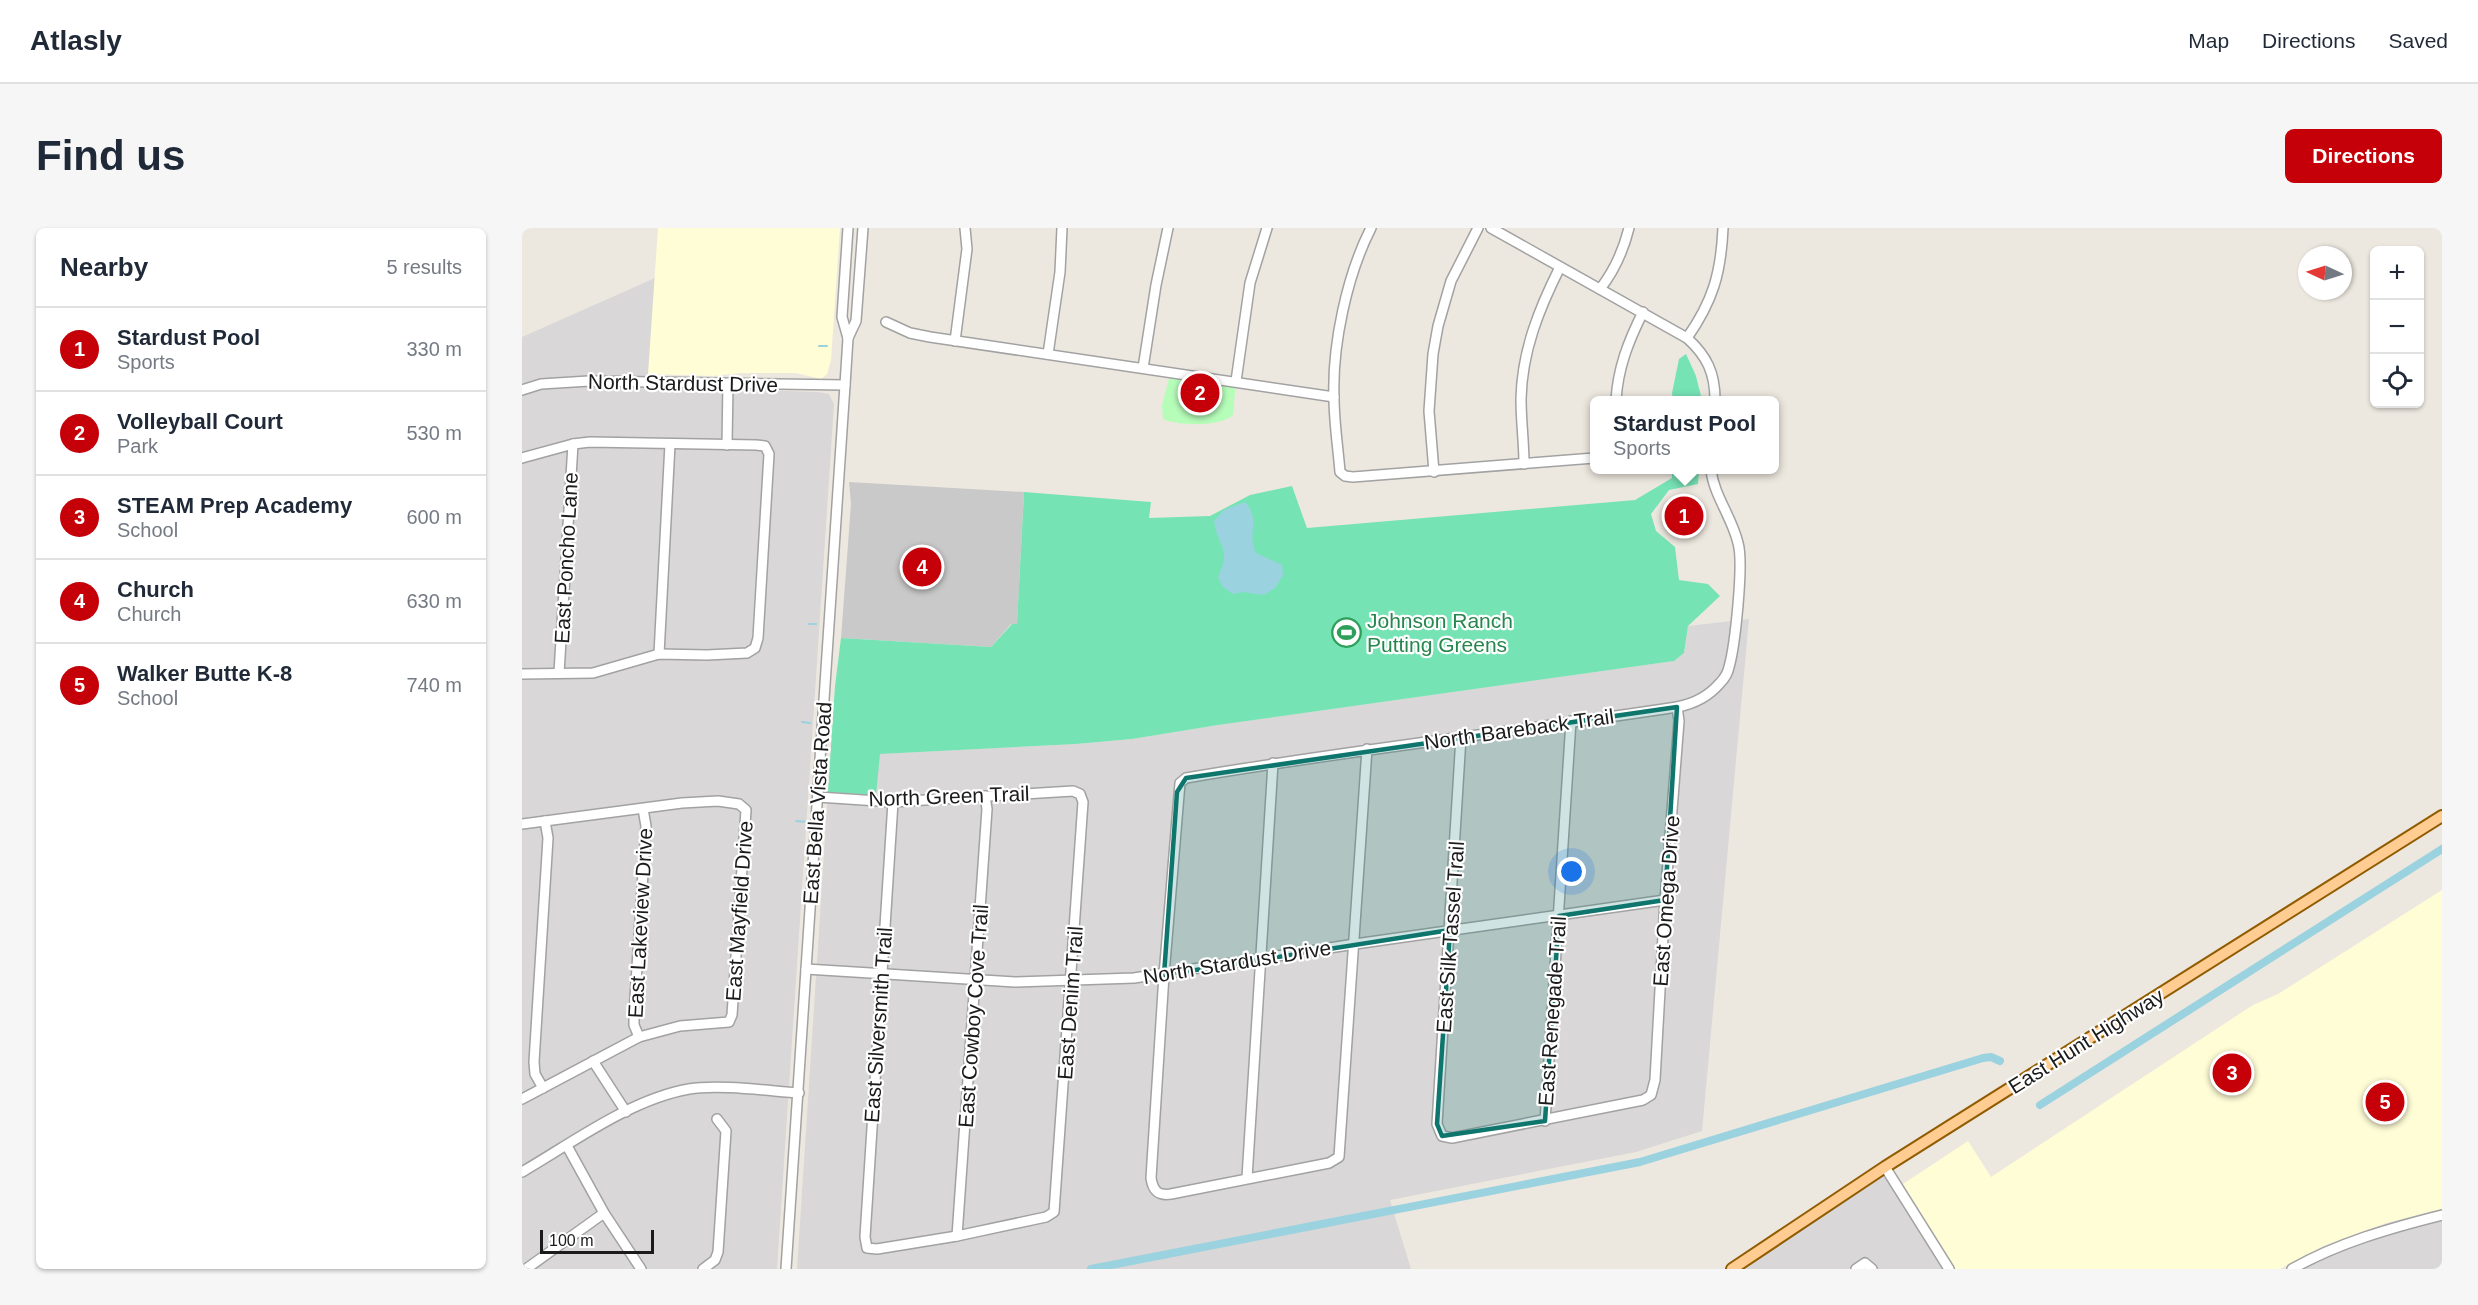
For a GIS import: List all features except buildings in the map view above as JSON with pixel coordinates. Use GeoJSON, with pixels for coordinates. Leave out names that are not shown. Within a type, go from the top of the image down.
{"type":"FeatureCollection","features":[{"type":"Feature","properties":{"kind":"main road","name":"East Hunt Highway"},"geometry":{"type":"LineString","coordinates":[[1732,1269],[1884,1167],[2442,816]]}},
{"type":"Feature","properties":{"kind":"street","name":"East Bella Vista Road"},"geometry":{"type":"LineString","coordinates":[[786,1269],[848,338],[842,317],[848,228]]}},
{"type":"Feature","properties":{"kind":"street","name":"East Bella Vista Road"},"geometry":{"type":"LineString","coordinates":[[848,338],[856,321],[863,228]]}},
{"type":"Feature","properties":{"kind":"street"},"geometry":{"type":"LineString","coordinates":[[955,341],[967,249],[965,228]]}},
{"type":"Feature","properties":{"kind":"street"},"geometry":{"type":"LineString","coordinates":[[1048,354],[1060,272],[1062,228]]}},
{"type":"Feature","properties":{"kind":"street"},"geometry":{"type":"LineString","coordinates":[[1143,368],[1155,285],[1168,228]]}},
{"type":"Feature","properties":{"kind":"street"},"geometry":{"type":"LineString","coordinates":[[1236,381],[1250,283],[1267,228]]}},
{"type":"Feature","properties":{"kind":"street"},"geometry":{"type":"LineString","coordinates":[[1371,228],[1353,273],[1343,312],[1334,397],[1340,472],[1345,476],[1353,477],[1590,458]]}},
{"type":"Feature","properties":{"kind":"street"},"geometry":{"type":"LineString","coordinates":[[1434,472],[1429,411],[1433,354],[1438,326],[1451,281],[1478,228]]}},
{"type":"Feature","properties":{"kind":"street"},"geometry":{"type":"LineString","coordinates":[[1491,228],[1687,338],[1702,351],[1714,374],[1715,396]]}},
{"type":"Feature","properties":{"kind":"street"},"geometry":{"type":"LineString","coordinates":[[1600,289],[1613,272],[1623,251],[1629,228]]}},
{"type":"Feature","properties":{"kind":"street"},"geometry":{"type":"LineString","coordinates":[[1687,338],[1711,298],[1720,272],[1723,228]]}},
{"type":"Feature","properties":{"kind":"street"},"geometry":{"type":"LineString","coordinates":[[1524,464],[1521,401],[1523,374],[1534,325],[1560,267]]}},
{"type":"Feature","properties":{"kind":"street"},"geometry":{"type":"LineString","coordinates":[[1616,396],[1617,380],[1626,346],[1642,312]]}},
{"type":"Feature","properties":{"kind":"street"},"geometry":{"type":"LineString","coordinates":[[886,322],[910,333],[955,341],[1334,397]]}},
{"type":"Feature","properties":{"kind":"street","name":"North Stardust Drive"},"geometry":{"type":"LineString","coordinates":[[522,390],[542,384],[568,381],[845,386]]}},
{"type":"Feature","properties":{"kind":"street"},"geometry":{"type":"LineString","coordinates":[[727,445],[728,383]]}},
{"type":"Feature","properties":{"kind":"street"},"geometry":{"type":"LineString","coordinates":[[522,458],[573,444],[765,446],[769,454],[755,648],[747,653],[659,654],[593,673],[522,674]]}},
{"type":"Feature","properties":{"kind":"street","name":"East Poncho Lane"},"geometry":{"type":"LineString","coordinates":[[559,673],[573,444]]}},
{"type":"Feature","properties":{"kind":"street"},"geometry":{"type":"LineString","coordinates":[[659,654],[670,444]]}},
{"type":"Feature","properties":{"kind":"street","name":"North Bareback Trail"},"geometry":{"type":"LineString","coordinates":[[1164,975],[1180,783],[1186,778],[1367,749],[1690,705],[1709,694],[1721,683],[1729,669],[1737,615],[1739,552],[1733,527],[1712,474]]}},
{"type":"Feature","properties":{"kind":"street","name":"East Omega Drive"},"geometry":{"type":"LineString","coordinates":[[1545,1121],[1643,1100],[1651,1095],[1654,1080],[1679,721],[1677,707]]}},
{"type":"Feature","properties":{"kind":"street","name":"East Renegade Trail"},"geometry":{"type":"LineString","coordinates":[[1545,1121],[1571,721]]}},
{"type":"Feature","properties":{"kind":"street","name":"East Silk Tassel Trail"},"geometry":{"type":"LineString","coordinates":[[1461,738],[1437,1124],[1442,1136],[1452,1138],[1545,1121]]}},
{"type":"Feature","properties":{"kind":"street"},"geometry":{"type":"LineString","coordinates":[[1164,975],[1151,1178],[1156,1193],[1163,1195],[1329,1163],[1339,1158],[1367,749]]}},
{"type":"Feature","properties":{"kind":"street"},"geometry":{"type":"LineString","coordinates":[[1247,1178],[1273,763]]}},
{"type":"Feature","properties":{"kind":"street","name":"North Green Trail"},"geometry":{"type":"LineString","coordinates":[[818,797],[893,802],[1073,790],[1080,794]]}},
{"type":"Feature","properties":{"kind":"street","name":"East Denim Trail"},"geometry":{"type":"LineString","coordinates":[[957,1236],[1046,1217],[1054,1212],[1083,802],[1080,794]]}},
{"type":"Feature","properties":{"kind":"street","name":"East Cowboy Cove Trail"},"geometry":{"type":"LineString","coordinates":[[957,1236],[987,810],[985,796]]}},
{"type":"Feature","properties":{"kind":"street","name":"East Mayfield Drive"},"geometry":{"type":"LineString","coordinates":[[639,1036],[680,1026],[729,1022],[732,1015],[746,810],[739,804],[718,801],[682,803],[643,809]]}},
{"type":"Feature","properties":{"kind":"street","name":"East Silversmith Trail"},"geometry":{"type":"LineString","coordinates":[[893,802],[865,1237],[867,1248],[877,1249],[957,1236]]}},
{"type":"Feature","properties":{"kind":"street"},"geometry":{"type":"LineString","coordinates":[[522,824],[643,809]]}},
{"type":"Feature","properties":{"kind":"street","name":"East Lakeview Drive"},"geometry":{"type":"LineString","coordinates":[[639,1036],[634,1025],[634,1014],[646,826],[643,809]]}},
{"type":"Feature","properties":{"kind":"street"},"geometry":{"type":"LineString","coordinates":[[543,1088],[535,1074],[534,1062],[548,838],[545,822]]}},
{"type":"Feature","properties":{"kind":"street","name":"North Stardust Drive"},"geometry":{"type":"LineString","coordinates":[[806,969],[1027,983],[1164,975],[1355,944],[1665,900]]}},
{"type":"Feature","properties":{"kind":"street"},"geometry":{"type":"LineString","coordinates":[[522,1099],[639,1036]]}},
{"type":"Feature","properties":{"kind":"street"},"geometry":{"type":"LineString","coordinates":[[593,1061],[626,1112]]}},
{"type":"Feature","properties":{"kind":"street"},"geometry":{"type":"LineString","coordinates":[[522,1172],[626,1112],[669,1094],[692,1088],[799,1093]]}},
{"type":"Feature","properties":{"kind":"street"},"geometry":{"type":"LineString","coordinates":[[703,1269],[715,1260],[718,1252],[726,1131],[717,1119]]}},
{"type":"Feature","properties":{"kind":"street"},"geometry":{"type":"LineString","coordinates":[[567,1146],[604,1213],[641,1269]]}},
{"type":"Feature","properties":{"kind":"street"},"geometry":{"type":"LineString","coordinates":[[1884,1167],[1949,1269]]}},
{"type":"Feature","properties":{"kind":"street"},"geometry":{"type":"LineString","coordinates":[[526,1269],[604,1213]]}},
{"type":"Feature","properties":{"kind":"street"},"geometry":{"type":"LineString","coordinates":[[2292,1269],[2334,1248],[2401,1225],[2442,1215]]}},
{"type":"Feature","properties":{"kind":"street"},"geometry":{"type":"LineString","coordinates":[[1856,1269],[1869,1266]]}},
{"type":"Feature","properties":{"kind":"highlighted area"},"geometry":{"type":"Polygon","coordinates":[[[1677,707],[1665,900],[1559,916],[1545,1121],[1442,1136],[1437,1124],[1450,930],[1164,975],[1177,792],[1186,778],[1677,707]]]}},
{"type":"Feature","properties":{"kind":"shaded area"},"geometry":{"type":"Polygon","coordinates":[[[658,228],[840,228],[831,360],[827,374],[821,379],[796,373],[741,373],[712,376],[648,374],[658,228]]]}},
{"type":"Feature","properties":{"kind":"shaded area"},"geometry":{"type":"Polygon","coordinates":[[[655,278],[648,387],[818,392],[829,394],[834,404],[777,1269],[522,1269],[522,337],[655,278]]]}},
{"type":"Feature","properties":{"kind":"shaded area"},"geometry":{"type":"Polygon","coordinates":[[[849,482],[1024,492],[1017,624],[1011,624],[991,647],[841,638],[851,504],[849,482]]]}},
{"type":"Feature","properties":{"kind":"shaded area"},"geometry":{"type":"Polygon","coordinates":[[[1749,619],[1702,1131],[1636,1152],[1390,1200],[1411,1269],[797,1269],[828,792],[876,795],[879,754],[1132,739],[1674,661],[1684,653],[1688,626],[1749,619]]]}},
{"type":"Feature","properties":{"kind":"shaded area"},"geometry":{"type":"Polygon","coordinates":[[[2442,890],[2442,1209],[2386,1223],[2323,1246],[2280,1269],[1956,1269],[1903,1184],[1968,1141],[1991,1177],[2253,1005],[2278,994],[2442,890]]]}},
{"type":"Feature","properties":{"kind":"shaded area"},"geometry":{"type":"Polygon","coordinates":[[[1885,1167],[1949,1269],[1728,1269],[1885,1167]]]}},
{"type":"Feature","properties":{"kind":"shaded area"},"geometry":{"type":"Polygon","coordinates":[[[2442,1217],[2442,1269],[2292,1269],[2316,1256],[2442,1217]]]}},
{"type":"Feature","properties":{"kind":"green space"},"geometry":{"type":"Polygon","coordinates":[[[1686,354],[1696,376],[1701,396],[1672,396],[1679,359],[1686,354]]]}},
{"type":"Feature","properties":{"kind":"green space"},"geometry":{"type":"Polygon","coordinates":[[[1171,371],[1236,381],[1233,415],[1219,422],[1199,424],[1163,419],[1162,405],[1171,371]]]}},
{"type":"Feature","properties":{"kind":"green space","name":"Johnson Ranch Putting Greens"},"geometry":{"type":"Polygon","coordinates":[[[1672,474],[1699,474],[1698,484],[1669,490],[1651,514],[1656,531],[1675,547],[1679,580],[1708,584],[1720,596],[1688,626],[1684,653],[1674,661],[1132,739],[880,754],[876,795],[828,792],[835,686],[841,638],[991,647],[1012,624],[1017,624],[1024,492],[1151,502],[1149,518],[1210,516],[1250,495],[1292,486],[1307,528],[1635,500],[1672,478],[1672,474]]]}},
{"type":"Feature","properties":{"kind":"water"},"geometry":{"type":"Polygon","coordinates":[[[1245,502],[1252,515],[1252,539],[1256,553],[1282,565],[1283,575],[1275,588],[1264,595],[1243,592],[1233,594],[1223,587],[1218,577],[1224,553],[1214,521],[1224,510],[1245,502]]]}},
{"type":"Feature","properties":{"kind":"waterway"},"geometry":{"type":"LineString","coordinates":[[819,346],[827,346]]}},
{"type":"Feature","properties":{"kind":"waterway"},"geometry":{"type":"LineString","coordinates":[[809,624],[816,624]]}},
{"type":"Feature","properties":{"kind":"waterway"},"geometry":{"type":"LineString","coordinates":[[802,722],[810,723]]}},
{"type":"Feature","properties":{"kind":"waterway"},"geometry":{"type":"LineString","coordinates":[[796,821],[807,822]]}},
{"type":"Feature","properties":{"kind":"waterway"},"geometry":{"type":"LineString","coordinates":[[2040,1105],[2442,849]]}},
{"type":"Feature","properties":{"kind":"waterway"},"geometry":{"type":"LineString","coordinates":[[1091,1269],[1640,1162],[1983,1058],[1991,1057],[2000,1061]]}},
{"type":"Feature","properties":{"kind":"place","name":"Volleyball Court"},"geometry":{"type":"Point","coordinates":[1200,393]}},
{"type":"Feature","properties":{"kind":"place","name":"Stardust Pool"},"geometry":{"type":"Point","coordinates":[1684,516]}},
{"type":"Feature","properties":{"kind":"place","name":"Church"},"geometry":{"type":"Point","coordinates":[922,567]}},
{"type":"Feature","properties":{"kind":"place","name":"Johnson Ranch Putting Greens"},"geometry":{"type":"Point","coordinates":[1346,632]}},
{"type":"Feature","properties":{"kind":"place","name":"STEAM Prep Academy"},"geometry":{"type":"Point","coordinates":[2232,1073]}},
{"type":"Feature","properties":{"kind":"place","name":"Walker Butte K-8"},"geometry":{"type":"Point","coordinates":[2385,1102]}}]}
